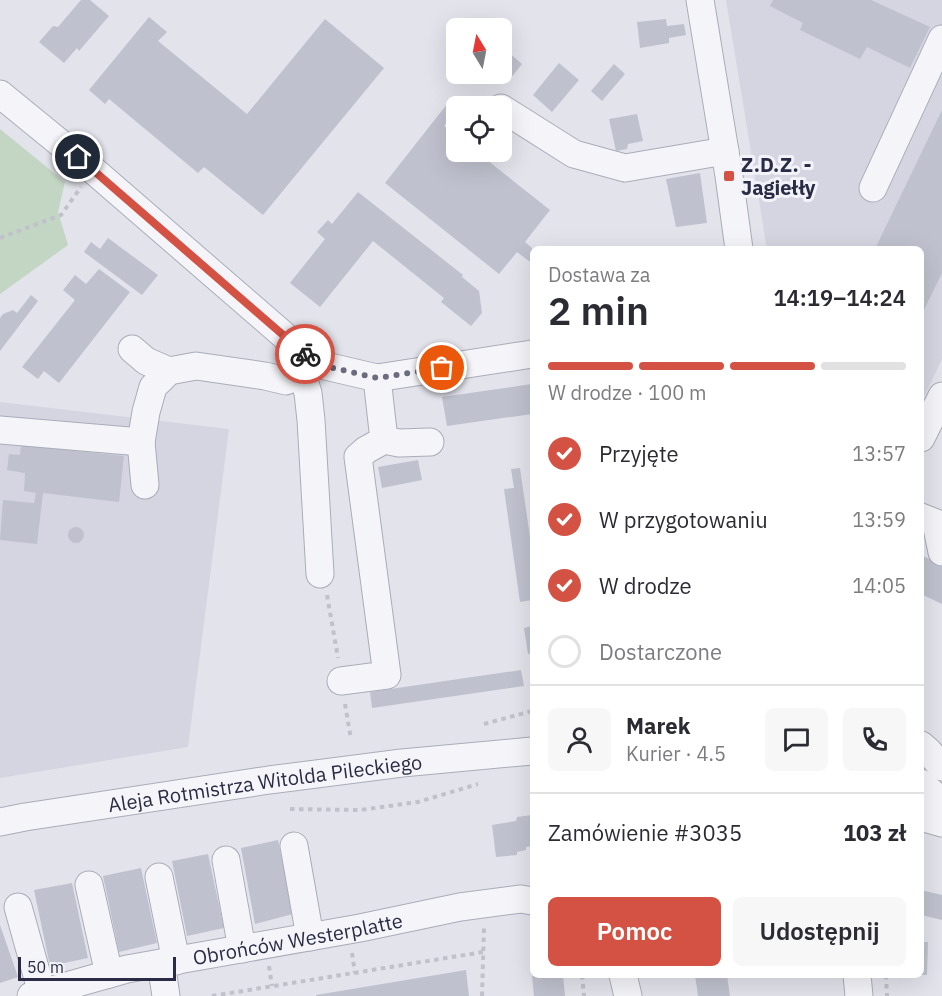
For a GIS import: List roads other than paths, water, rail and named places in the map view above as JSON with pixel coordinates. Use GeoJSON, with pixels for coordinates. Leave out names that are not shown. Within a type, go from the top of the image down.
{"type":"FeatureCollection","features":[{"type":"Feature","properties":{"kind":"street"},"geometry":{"type":"LineString","coordinates":[[700,0],[739,246]]}},
{"type":"Feature","properties":{"kind":"street"},"geometry":{"type":"LineString","coordinates":[[873,188],[942,39]]}},
{"type":"Feature","properties":{"kind":"street"},"geometry":{"type":"LineString","coordinates":[[0,94],[93,170],[309,369],[308,393],[320,574]]}},
{"type":"Feature","properties":{"kind":"street"},"geometry":{"type":"LineString","coordinates":[[512,115],[573,154],[625,168],[725,151]]}},
{"type":"Feature","properties":{"kind":"street"},"geometry":{"type":"LineString","coordinates":[[132,350],[146,361],[169,371],[196,366],[286,381],[309,369],[377,378],[530,354]]}},
{"type":"Feature","properties":{"kind":"street"},"geometry":{"type":"LineString","coordinates":[[145,485],[141,442],[146,412],[153,387],[169,371]]}},
{"type":"Feature","properties":{"kind":"street"},"geometry":{"type":"LineString","coordinates":[[377,378],[384,440]]}},
{"type":"Feature","properties":{"kind":"street"},"geometry":{"type":"LineString","coordinates":[[924,432],[942,396]]}},
{"type":"Feature","properties":{"kind":"street"},"geometry":{"type":"LineString","coordinates":[[0,430],[141,442]]}},
{"type":"Feature","properties":{"kind":"street"},"geometry":{"type":"LineString","coordinates":[[341,681],[387,675],[358,457],[384,440],[399,443],[430,442]]}},
{"type":"Feature","properties":{"kind":"street"},"geometry":{"type":"LineString","coordinates":[[933,521],[942,552]]}},
{"type":"Feature","properties":{"kind":"street"},"geometry":{"type":"LineString","coordinates":[[924,748],[942,767]]}},
{"type":"Feature","properties":{"kind":"street","name":"Aleja Rotmistrza Witolda Pileckiego"},"geometry":{"type":"LineString","coordinates":[[0,822],[119,802],[358,768],[530,751]]}},
{"type":"Feature","properties":{"kind":"street"},"geometry":{"type":"LineString","coordinates":[[924,786],[942,806]]}},
{"type":"Feature","properties":{"kind":"street"},"geometry":{"type":"LineString","coordinates":[[924,817],[942,823]]}},
{"type":"Feature","properties":{"kind":"street"},"geometry":{"type":"LineString","coordinates":[[294,846],[310,937]]}},
{"type":"Feature","properties":{"kind":"street"},"geometry":{"type":"LineString","coordinates":[[226,860],[242,949]]}},
{"type":"Feature","properties":{"kind":"street"},"geometry":{"type":"LineString","coordinates":[[159,877],[168,962],[166,996]]}},
{"type":"Feature","properties":{"kind":"street"},"geometry":{"type":"LineString","coordinates":[[89,885],[109,974]]}},
{"type":"Feature","properties":{"kind":"street","name":"Obrońców Westerplatte"},"geometry":{"type":"LineString","coordinates":[[36,994],[127,969],[360,928],[460,907],[521,899],[530,901]]}},
{"type":"Feature","properties":{"kind":"street"},"geometry":{"type":"LineString","coordinates":[[18,907],[36,994]]}},
{"type":"Feature","properties":{"kind":"street"},"geometry":{"type":"LineString","coordinates":[[624,978],[628,996]]}},
{"type":"Feature","properties":{"kind":"street"},"geometry":{"type":"LineString","coordinates":[[856,978],[859,996]]}},
{"type":"Feature","properties":{"kind":"street"},"geometry":{"type":"LineString","coordinates":[[873,978],[874,996]]}},
{"type":"Feature","properties":{"kind":"place","name":"Z.D.Z. - Jagiełły"},"geometry":{"type":"Point","coordinates":[729,176]}}]}
